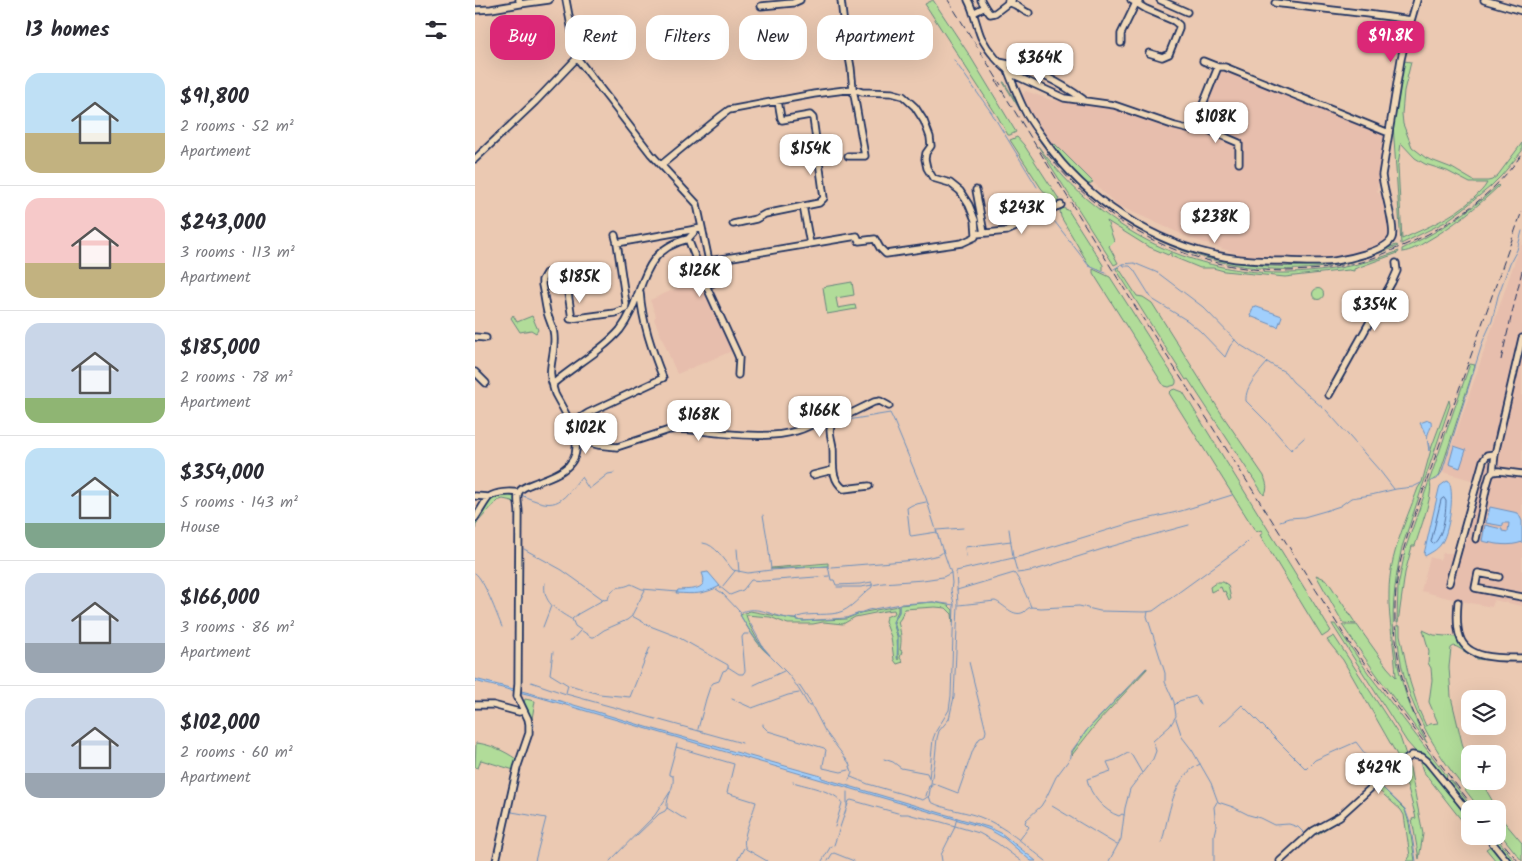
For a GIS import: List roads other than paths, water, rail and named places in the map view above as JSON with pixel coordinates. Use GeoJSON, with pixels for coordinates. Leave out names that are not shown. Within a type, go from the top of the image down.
{"type":"FeatureCollection","features":[{"type":"Feature","properties":{"kind":"street"},"geometry":{"type":"LineString","coordinates":[[475,10],[491,9],[519,2],[549,0]]}},
{"type":"Feature","properties":{"kind":"street"},"geometry":{"type":"LineString","coordinates":[[566,0],[569,15]]}},
{"type":"Feature","properties":{"kind":"street"},"geometry":{"type":"LineString","coordinates":[[761,6],[793,3],[800,0]]}},
{"type":"Feature","properties":{"kind":"street"},"geometry":{"type":"LineString","coordinates":[[841,0],[853,89],[865,156],[848,156]]}},
{"type":"Feature","properties":{"kind":"street"},"geometry":{"type":"LineString","coordinates":[[968,0],[982,38],[999,62],[1014,75],[1063,98],[1129,110],[1191,130],[1218,67]]}},
{"type":"Feature","properties":{"kind":"street"},"geometry":{"type":"LineString","coordinates":[[981,0],[990,14],[1010,1],[1022,11],[1029,13]]}},
{"type":"Feature","properties":{"kind":"street"},"geometry":{"type":"LineString","coordinates":[[1160,0],[1187,12]]}},
{"type":"Feature","properties":{"kind":"street"},"geometry":{"type":"LineString","coordinates":[[1008,71],[1025,111],[1056,156],[1091,192],[1130,221],[1191,248],[1224,257],[1260,261],[1330,262],[1364,255],[1392,240],[1393,235],[1382,184],[1382,175],[1401,59],[1417,0]]}},
{"type":"Feature","properties":{"kind":"street"},"geometry":{"type":"LineString","coordinates":[[1484,0],[1522,12]]}},
{"type":"Feature","properties":{"kind":"street"},"geometry":{"type":"LineString","coordinates":[[1121,43],[1121,34],[1136,1],[1146,10],[1174,20],[1179,25],[1169,54],[1166,57],[1149,53]]}},
{"type":"Feature","properties":{"kind":"street"},"geometry":{"type":"LineString","coordinates":[[1275,3],[1411,20]]}},
{"type":"Feature","properties":{"kind":"street"},"geometry":{"type":"LineString","coordinates":[[973,13],[985,7]]}},
{"type":"Feature","properties":{"kind":"street"},"geometry":{"type":"LineString","coordinates":[[475,159],[535,102],[575,60]]}},
{"type":"Feature","properties":{"kind":"street"},"geometry":{"type":"LineString","coordinates":[[579,60],[661,165],[697,204],[699,228],[709,261],[713,283]]}},
{"type":"Feature","properties":{"kind":"street"},"geometry":{"type":"LineString","coordinates":[[1203,61],[1389,133]]}},
{"type":"Feature","properties":{"kind":"street"},"geometry":{"type":"LineString","coordinates":[[999,62],[1016,64],[1053,79],[1085,101]]}},
{"type":"Feature","properties":{"kind":"street"},"geometry":{"type":"LineString","coordinates":[[661,165],[729,110],[853,89],[862,92],[892,93],[903,96],[915,107],[924,122],[930,137],[931,146],[926,153],[927,168],[933,178],[960,190],[969,204],[975,220],[976,234]]}},
{"type":"Feature","properties":{"kind":"street"},"geometry":{"type":"LineString","coordinates":[[733,224],[756,219],[765,214],[819,203],[825,198],[813,118],[810,116],[782,120],[778,101]]}},
{"type":"Feature","properties":{"kind":"street"},"geometry":{"type":"LineString","coordinates":[[1195,124],[1239,143],[1239,163]]}},
{"type":"Feature","properties":{"kind":"street"},"geometry":{"type":"LineString","coordinates":[[976,190],[984,233]]}},
{"type":"Feature","properties":{"kind":"street"},"geometry":{"type":"LineString","coordinates":[[803,206],[810,244]]}},
{"type":"Feature","properties":{"kind":"street"},"geometry":{"type":"LineString","coordinates":[[709,261],[857,236],[859,242],[875,240],[886,254],[963,243],[975,237],[976,234],[1007,231],[1029,221],[1046,210],[1061,206]]}},
{"type":"Feature","properties":{"kind":"street"},"geometry":{"type":"LineString","coordinates":[[553,386],[558,379],[591,355],[620,330],[628,317],[649,266],[655,258],[676,242],[688,239],[699,228]]}},
{"type":"Feature","properties":{"kind":"street"},"geometry":{"type":"LineString","coordinates":[[617,243],[699,228]]}},
{"type":"Feature","properties":{"kind":"street"},"geometry":{"type":"LineString","coordinates":[[568,293],[571,319],[615,313],[625,309],[626,304],[615,235]]}},
{"type":"Feature","properties":{"kind":"street"},"geometry":{"type":"LineString","coordinates":[[688,239],[709,292],[739,358],[738,375]]}},
{"type":"Feature","properties":{"kind":"street"},"geometry":{"type":"LineString","coordinates":[[1329,395],[1393,282],[1397,271],[1396,263]]}},
{"type":"Feature","properties":{"kind":"street"},"geometry":{"type":"LineString","coordinates":[[496,861],[517,768],[529,733],[529,724],[517,691],[519,512],[517,497],[527,486],[562,471],[574,457],[576,450],[571,424],[555,394],[551,378],[554,331],[547,314],[542,285],[542,280],[546,273]]}},
{"type":"Feature","properties":{"kind":"street"},"geometry":{"type":"LineString","coordinates":[[571,424],[663,378],[647,337],[641,307],[640,289]]}},
{"type":"Feature","properties":{"kind":"street"},"geometry":{"type":"LineString","coordinates":[[475,337],[486,338]]}},
{"type":"Feature","properties":{"kind":"street"},"geometry":{"type":"LineString","coordinates":[[1475,539],[1487,485],[1493,472],[1495,454],[1522,338]]}},
{"type":"Feature","properties":{"kind":"street"},"geometry":{"type":"LineString","coordinates":[[475,372],[485,383]]}},
{"type":"Feature","properties":{"kind":"street"},"geometry":{"type":"LineString","coordinates":[[823,402],[825,420]]}},
{"type":"Feature","properties":{"kind":"street"},"geometry":{"type":"LineString","coordinates":[[869,486],[844,489],[836,481],[833,470],[833,448],[829,430],[832,424],[877,402],[889,406]]}},
{"type":"Feature","properties":{"kind":"street"},"geometry":{"type":"LineString","coordinates":[[575,439],[598,445],[617,446],[678,428],[746,435],[780,434],[797,431],[825,420],[832,424]]}},
{"type":"Feature","properties":{"kind":"street"},"geometry":{"type":"LineString","coordinates":[[1449,583],[1483,461],[1487,455],[1495,454]]}},
{"type":"Feature","properties":{"kind":"street"},"geometry":{"type":"LineString","coordinates":[[813,475],[833,470]]}},
{"type":"Feature","properties":{"kind":"street"},"geometry":{"type":"LineString","coordinates":[[1493,472],[1522,474]]}},
{"type":"Feature","properties":{"kind":"street"},"geometry":{"type":"LineString","coordinates":[[475,496],[489,497],[513,491],[519,493]]}},
{"type":"Feature","properties":{"kind":"street"},"geometry":{"type":"LineString","coordinates":[[475,518],[489,497]]}},
{"type":"Feature","properties":{"kind":"street"},"geometry":{"type":"LineString","coordinates":[[1499,577],[1478,573],[1475,588],[1522,598]]}},
{"type":"Feature","properties":{"kind":"street"},"geometry":{"type":"LineString","coordinates":[[1458,602],[1457,622],[1460,638],[1463,643],[1473,651],[1484,656],[1522,657]]}},
{"type":"Feature","properties":{"kind":"street"},"geometry":{"type":"LineString","coordinates":[[475,705],[493,705],[519,712],[523,711]]}},
{"type":"Feature","properties":{"kind":"street"},"geometry":{"type":"LineString","coordinates":[[1280,861],[1320,826],[1340,816],[1383,777],[1412,755],[1422,757],[1427,761],[1461,803]]}},
{"type":"Feature","properties":{"kind":"street"},"geometry":{"type":"LineString","coordinates":[[1494,845],[1507,861]]}},
{"type":"Feature","properties":{"kind":"water"},"geometry":{"type":"Polygon","coordinates":[[[1254,306],[1282,316],[1278,327],[1250,316],[1254,306]]]}},
{"type":"Feature","properties":{"kind":"water"},"geometry":{"type":"Polygon","coordinates":[[[1428,420],[1431,421],[1428,436],[1429,451],[1427,437],[1420,423],[1428,420]]]}},
{"type":"Feature","properties":{"kind":"water"},"geometry":{"type":"Polygon","coordinates":[[[1454,446],[1466,450],[1460,468],[1449,464],[1454,446]]]}},
{"type":"Feature","properties":{"kind":"water"},"geometry":{"type":"Polygon","coordinates":[[[1447,481],[1451,488],[1451,495],[1450,513],[1444,539],[1439,546],[1425,556],[1439,489],[1447,481]]]}},
{"type":"Feature","properties":{"kind":"water"},"geometry":{"type":"Polygon","coordinates":[[[1490,507],[1518,513],[1522,521],[1522,542],[1507,545],[1482,541],[1485,525],[1508,532],[1509,523],[1503,523],[1503,526],[1486,523],[1490,507]]]}},
{"type":"Feature","properties":{"kind":"water"},"geometry":{"type":"Polygon","coordinates":[[[708,572],[720,586],[698,593],[676,593],[678,590],[693,589],[701,586],[704,579],[702,573],[708,572]]]}},
{"type":"Feature","properties":{"kind":"water"},"geometry":{"type":"Polygon","coordinates":[[[475,679],[564,702],[821,776],[822,778],[988,827],[1001,833],[1036,861],[1031,861],[1004,838],[982,827],[535,696],[475,681],[475,679]]]}},
{"type":"Feature","properties":{"kind":"waterway"},"geometry":{"type":"LineString","coordinates":[[954,60],[991,112],[1037,187]]}},
{"type":"Feature","properties":{"kind":"waterway"},"geometry":{"type":"LineString","coordinates":[[1055,222],[1089,266],[1106,273]]}},
{"type":"Feature","properties":{"kind":"waterway"},"geometry":{"type":"LineString","coordinates":[[1431,481],[1437,479],[1442,472],[1483,341],[1492,321],[1498,296],[1510,263],[1517,250],[1522,231]]}},
{"type":"Feature","properties":{"kind":"waterway"},"geometry":{"type":"LineString","coordinates":[[1114,269],[1122,264],[1134,263],[1158,273],[1203,307],[1239,344],[1285,372],[1293,382],[1323,408]]}},
{"type":"Feature","properties":{"kind":"waterway"},"geometry":{"type":"LineString","coordinates":[[1123,264],[1124,266],[1130,266],[1134,270],[1152,299],[1188,321],[1225,357],[1235,340]]}},
{"type":"Feature","properties":{"kind":"waterway"},"geometry":{"type":"LineString","coordinates":[[1267,363],[1250,385],[1246,401],[1291,450],[1304,438]]}},
{"type":"Feature","properties":{"kind":"waterway"},"geometry":{"type":"LineString","coordinates":[[1326,410],[1394,489]]}},
{"type":"Feature","properties":{"kind":"waterway"},"geometry":{"type":"LineString","coordinates":[[831,567],[916,560],[939,555],[943,552],[926,498],[890,413],[842,421]]}},
{"type":"Feature","properties":{"kind":"waterway"},"geometry":{"type":"LineString","coordinates":[[521,495],[549,504],[567,494],[581,477],[589,489],[608,474],[614,473]]}},
{"type":"Feature","properties":{"kind":"waterway"},"geometry":{"type":"LineString","coordinates":[[1280,521],[1325,511],[1340,506],[1351,498],[1413,487],[1421,483]]}},
{"type":"Feature","properties":{"kind":"waterway"},"geometry":{"type":"LineString","coordinates":[[929,796],[937,738],[939,731],[949,719],[954,697],[958,605],[956,571],[1022,556],[1232,495]]}},
{"type":"Feature","properties":{"kind":"waterway"},"geometry":{"type":"LineString","coordinates":[[926,502],[907,508],[910,535],[937,532]]}},
{"type":"Feature","properties":{"kind":"waterway"},"geometry":{"type":"LineString","coordinates":[[763,515],[771,569]]}},
{"type":"Feature","properties":{"kind":"waterway"},"geometry":{"type":"LineString","coordinates":[[1017,573],[1039,569],[1189,525]]}},
{"type":"Feature","properties":{"kind":"waterway"},"geometry":{"type":"LineString","coordinates":[[937,530],[963,528]]}},
{"type":"Feature","properties":{"kind":"waterway"},"geometry":{"type":"LineString","coordinates":[[1009,529],[1017,571]]}},
{"type":"Feature","properties":{"kind":"waterway"},"geometry":{"type":"LineString","coordinates":[[959,605],[995,601],[1016,613],[1024,612],[1031,607],[1079,606],[1100,611],[1153,611],[1250,539]]}},
{"type":"Feature","properties":{"kind":"waterway"},"geometry":{"type":"LineString","coordinates":[[966,556],[965,547],[1011,541]]}},
{"type":"Feature","properties":{"kind":"waterway"},"geometry":{"type":"LineString","coordinates":[[703,543],[712,546],[733,570],[748,573],[828,566],[831,580],[834,580],[836,585],[872,582],[872,587],[856,602],[847,609],[837,613],[808,615],[795,619],[753,610],[740,613],[765,651],[796,684],[809,706],[812,706],[825,731],[849,763],[852,773],[849,780]]}},
{"type":"Feature","properties":{"kind":"waterway"},"geometry":{"type":"LineString","coordinates":[[524,549],[562,570],[604,600],[608,599],[615,589],[631,584],[642,589],[678,592]]}},
{"type":"Feature","properties":{"kind":"waterway"},"geometry":{"type":"LineString","coordinates":[[737,549],[739,572]]}},
{"type":"Feature","properties":{"kind":"waterway"},"geometry":{"type":"LineString","coordinates":[[929,779],[933,739],[949,710],[951,696],[954,604],[951,590],[951,573],[943,550]]}},
{"type":"Feature","properties":{"kind":"waterway"},"geometry":{"type":"LineString","coordinates":[[722,587],[735,571]]}},
{"type":"Feature","properties":{"kind":"waterway"},"geometry":{"type":"LineString","coordinates":[[475,573],[486,590],[502,627]]}},
{"type":"Feature","properties":{"kind":"waterway"},"geometry":{"type":"LineString","coordinates":[[837,587],[861,587],[883,583],[923,580],[943,577],[951,573]]}},
{"type":"Feature","properties":{"kind":"waterway"},"geometry":{"type":"LineString","coordinates":[[957,590],[1014,573],[1031,607]]}},
{"type":"Feature","properties":{"kind":"waterway"},"geometry":{"type":"LineString","coordinates":[[719,586],[730,595],[743,590],[751,580],[763,581],[829,576]]}},
{"type":"Feature","properties":{"kind":"waterway"},"geometry":{"type":"LineString","coordinates":[[545,583],[546,595],[551,605],[571,619]]}},
{"type":"Feature","properties":{"kind":"waterway"},"geometry":{"type":"LineString","coordinates":[[716,589],[740,612]]}},
{"type":"Feature","properties":{"kind":"waterway"},"geometry":{"type":"LineString","coordinates":[[632,615],[645,590]]}},
{"type":"Feature","properties":{"kind":"waterway"},"geometry":{"type":"LineString","coordinates":[[603,600],[572,619],[575,626],[591,637],[632,616],[650,626],[676,636],[728,665],[728,667],[739,674],[743,674],[745,671],[742,637],[744,634],[749,634]]}},
{"type":"Feature","properties":{"kind":"waterway"},"geometry":{"type":"LineString","coordinates":[[796,619],[802,621],[846,618],[868,610],[901,604],[933,602],[954,605]]}},
{"type":"Feature","properties":{"kind":"waterway"},"geometry":{"type":"LineString","coordinates":[[543,627],[551,606]]}},
{"type":"Feature","properties":{"kind":"waterway"},"geometry":{"type":"LineString","coordinates":[[897,658],[898,636],[893,622],[899,612],[899,606]]}},
{"type":"Feature","properties":{"kind":"waterway"},"geometry":{"type":"LineString","coordinates":[[1109,861],[1121,839],[1125,808],[1130,789],[1153,759],[1156,751],[1153,741],[1170,726],[1176,716],[1174,702],[1165,682],[1165,673],[1147,616],[1148,612]]}},
{"type":"Feature","properties":{"kind":"waterway"},"geometry":{"type":"LineString","coordinates":[[750,623],[763,647],[770,655]]}},
{"type":"Feature","properties":{"kind":"waterway"},"geometry":{"type":"LineString","coordinates":[[570,640],[580,631]]}},
{"type":"Feature","properties":{"kind":"waterway"},"geometry":{"type":"LineString","coordinates":[[568,686],[599,694],[630,697],[650,647]]}},
{"type":"Feature","properties":{"kind":"waterway"},"geometry":{"type":"LineString","coordinates":[[553,652],[550,674],[568,685],[566,693]]}},
{"type":"Feature","properties":{"kind":"waterway"},"geometry":{"type":"LineString","coordinates":[[932,783],[958,793],[973,750],[979,739],[985,735],[986,731],[969,662]]}},
{"type":"Feature","properties":{"kind":"waterway"},"geometry":{"type":"LineString","coordinates":[[698,729],[710,687],[713,683],[719,681],[723,671],[728,667]]}},
{"type":"Feature","properties":{"kind":"waterway"},"geometry":{"type":"LineString","coordinates":[[1015,846],[1029,827],[1025,823],[1026,820],[1041,806],[1056,777],[1071,757],[1071,752],[1087,730],[1146,668]]}},
{"type":"Feature","properties":{"kind":"waterway"},"geometry":{"type":"LineString","coordinates":[[754,685],[784,671]]}},
{"type":"Feature","properties":{"kind":"waterway"},"geometry":{"type":"LineString","coordinates":[[531,682],[566,694],[742,743]]}},
{"type":"Feature","properties":{"kind":"waterway"},"geometry":{"type":"LineString","coordinates":[[799,685],[812,705]]}},
{"type":"Feature","properties":{"kind":"waterway"},"geometry":{"type":"LineString","coordinates":[[732,699],[752,708],[799,693]]}},
{"type":"Feature","properties":{"kind":"waterway"},"geometry":{"type":"LineString","coordinates":[[1175,705],[1179,701],[1196,696],[1200,704]]}},
{"type":"Feature","properties":{"kind":"waterway"},"geometry":{"type":"LineString","coordinates":[[1220,726],[1242,705],[1306,769],[1315,760],[1356,742],[1382,776]]}},
{"type":"Feature","properties":{"kind":"waterway"},"geometry":{"type":"LineString","coordinates":[[528,712],[534,725],[530,738]]}},
{"type":"Feature","properties":{"kind":"waterway"},"geometry":{"type":"LineString","coordinates":[[1176,719],[1182,737],[1192,750],[1211,783],[1218,802],[1274,825],[1289,824],[1298,827],[1305,834]]}},
{"type":"Feature","properties":{"kind":"waterway"},"geometry":{"type":"LineString","coordinates":[[763,724],[768,731],[824,748],[826,750],[823,768],[841,772],[849,770]]}},
{"type":"Feature","properties":{"kind":"waterway"},"geometry":{"type":"LineString","coordinates":[[677,744],[669,773],[669,775],[673,776],[673,780],[667,808],[686,820]]}},
{"type":"Feature","properties":{"kind":"waterway"},"geometry":{"type":"LineString","coordinates":[[676,747],[734,764],[727,793],[756,802],[746,833],[746,849],[767,861]]}},
{"type":"Feature","properties":{"kind":"waterway"},"geometry":{"type":"LineString","coordinates":[[1124,815],[1113,814],[1103,806],[1091,791],[1087,779],[1111,771],[1107,762],[1128,753],[1131,754],[1142,773]]}},
{"type":"Feature","properties":{"kind":"waterway"},"geometry":{"type":"LineString","coordinates":[[884,759],[893,762],[901,768],[927,773],[929,778]]}},
{"type":"Feature","properties":{"kind":"waterway"},"geometry":{"type":"LineString","coordinates":[[519,774],[522,761]]}},
{"type":"Feature","properties":{"kind":"waterway"},"geometry":{"type":"LineString","coordinates":[[1162,842],[1173,798],[1183,778],[1200,764]]}},
{"type":"Feature","properties":{"kind":"waterway"},"geometry":{"type":"LineString","coordinates":[[851,777],[923,800],[929,796],[931,802],[937,805],[989,821],[1015,836],[1046,861]]}},
{"type":"Feature","properties":{"kind":"waterway"},"geometry":{"type":"LineString","coordinates":[[793,782],[827,792],[839,799],[842,803],[835,827]]}},
{"type":"Feature","properties":{"kind":"waterway"},"geometry":{"type":"LineString","coordinates":[[1381,783],[1382,787],[1405,809],[1410,823],[1416,861]]}},
{"type":"Feature","properties":{"kind":"waterway"},"geometry":{"type":"LineString","coordinates":[[926,796],[929,786],[932,786]]}},
{"type":"Feature","properties":{"kind":"waterway"},"geometry":{"type":"LineString","coordinates":[[610,861],[655,815],[670,792]]}},
{"type":"Feature","properties":{"kind":"waterway"},"geometry":{"type":"LineString","coordinates":[[847,792],[847,806]]}},
{"type":"Feature","properties":{"kind":"waterway"},"geometry":{"type":"LineString","coordinates":[[834,845],[849,801],[851,800],[979,833],[997,843],[1021,861]]}},
{"type":"Feature","properties":{"kind":"waterway"},"geometry":{"type":"LineString","coordinates":[[512,802],[512,812],[546,818],[535,861]]}},
{"type":"Feature","properties":{"kind":"waterway"},"geometry":{"type":"LineString","coordinates":[[1214,861],[1216,826],[1214,807],[1217,802]]}},
{"type":"Feature","properties":{"kind":"waterway"},"geometry":{"type":"LineString","coordinates":[[1052,806],[1117,845]]}},
{"type":"Feature","properties":{"kind":"waterway"},"geometry":{"type":"LineString","coordinates":[[635,837],[667,808]]}},
{"type":"Feature","properties":{"kind":"waterway"},"geometry":{"type":"LineString","coordinates":[[942,861],[941,855],[954,829],[957,818]]}},
{"type":"Feature","properties":{"kind":"waterway"},"geometry":{"type":"LineString","coordinates":[[822,861],[831,846]]}},
{"type":"Feature","properties":{"kind":"waterway"},"geometry":{"type":"LineString","coordinates":[[737,861],[744,848]]}},
{"type":"Feature","properties":{"kind":"waterway"},"geometry":{"type":"LineString","coordinates":[[828,861],[834,853],[854,861]]}},
{"type":"Feature","properties":{"kind":"railway"},"geometry":{"type":"LineString","coordinates":[[948,0],[1001,85]]}},
{"type":"Feature","properties":{"kind":"railway"},"geometry":{"type":"LineString","coordinates":[[997,80],[1133,303],[1348,641],[1468,800]]}},
{"type":"Feature","properties":{"kind":"railway"},"geometry":{"type":"LineString","coordinates":[[1047,153],[1073,183],[1103,209],[1136,231],[1172,248],[1209,261],[1248,268],[1288,271],[1328,268],[1365,261],[1424,236],[1471,207],[1498,183],[1522,154]]}},
{"type":"Feature","properties":{"kind":"railway"},"geometry":{"type":"LineString","coordinates":[[1426,737],[1408,698],[1398,655],[1395,611],[1399,568],[1408,534],[1522,211]]}},
{"type":"Feature","properties":{"kind":"railway"},"geometry":{"type":"LineString","coordinates":[[1501,360],[1522,271]]}},
{"type":"Feature","properties":{"kind":"railway"},"geometry":{"type":"LineString","coordinates":[[1505,845],[1518,861]]}}]}
